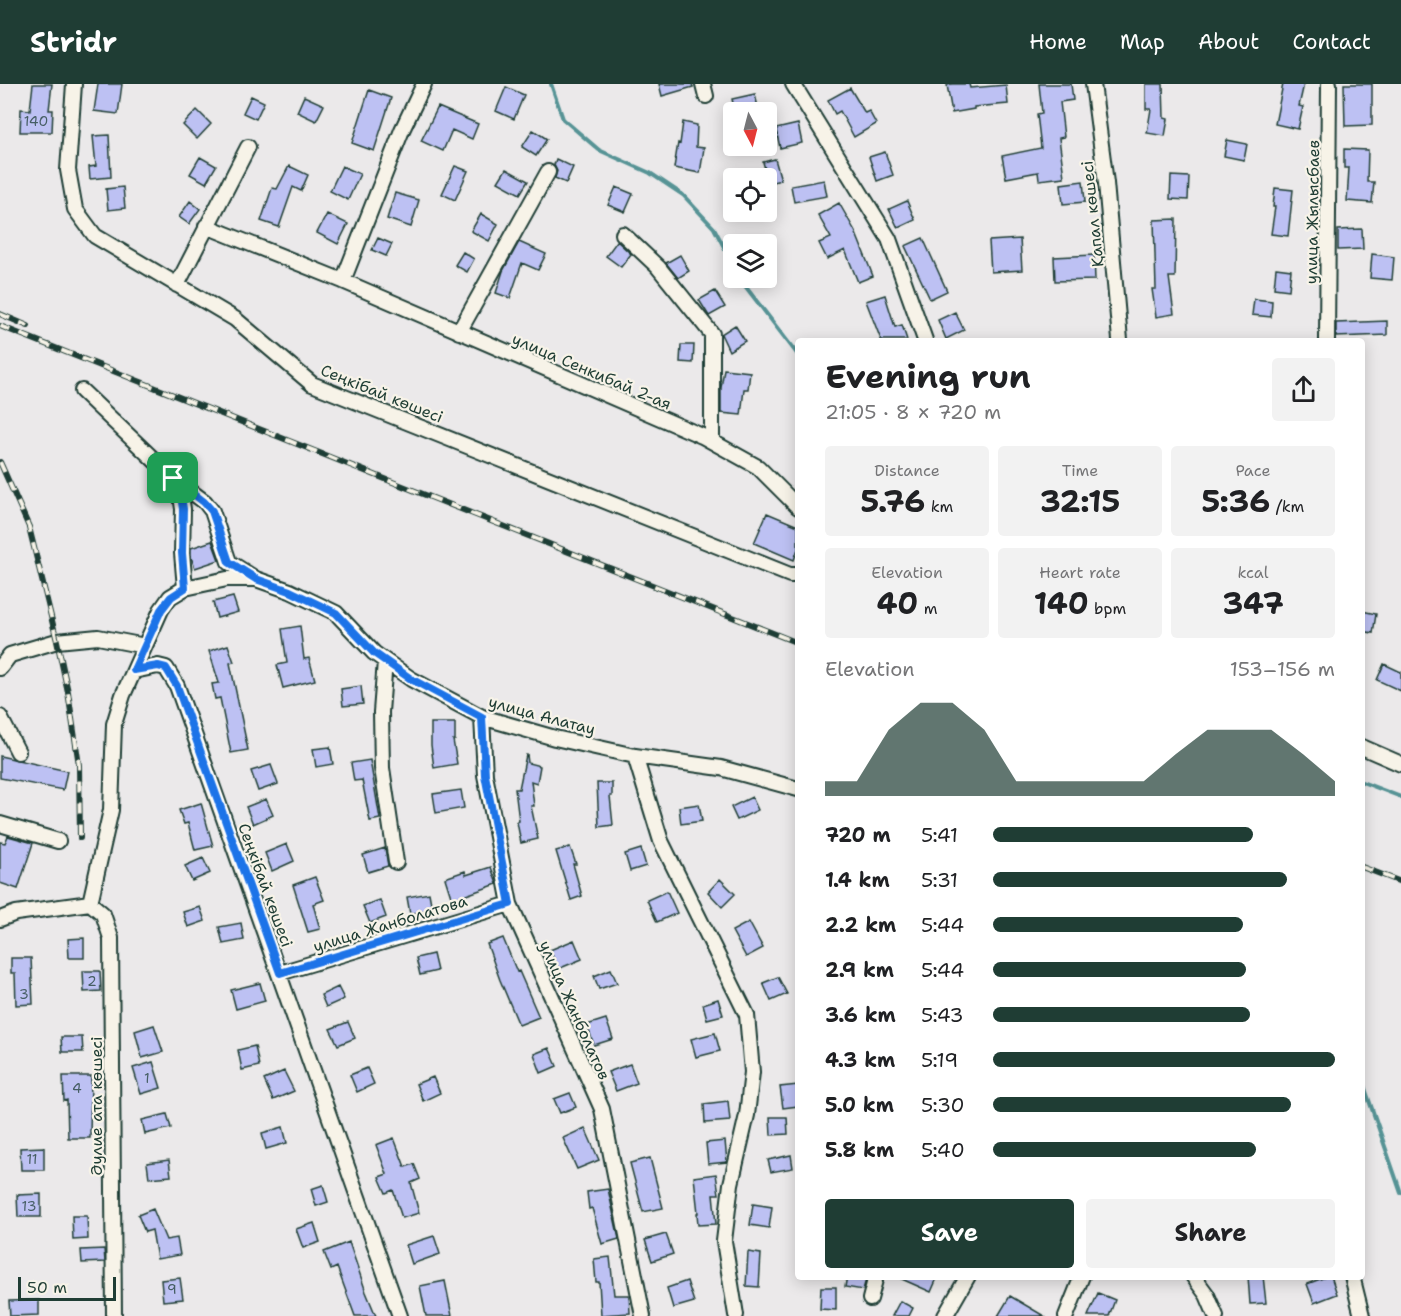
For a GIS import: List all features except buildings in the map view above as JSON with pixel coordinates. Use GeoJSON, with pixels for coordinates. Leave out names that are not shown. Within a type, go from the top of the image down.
{"type":"FeatureCollection","features":[{"type":"Feature","properties":{"kind":"street","name":"Сеңкібай көшесі"},"geometry":{"type":"LineString","coordinates":[[74,84],[68,170],[75,208],[95,236],[235,319],[312,384],[790,575],[795,574]]}},
{"type":"Feature","properties":{"kind":"street"},"geometry":{"type":"LineString","coordinates":[[343,281],[402,130],[424,84]]}},
{"type":"Feature","properties":{"kind":"street"},"geometry":{"type":"LineString","coordinates":[[793,84],[888,239],[924,338]]}},
{"type":"Feature","properties":{"kind":"street","name":"Қапал көшесі"},"geometry":{"type":"LineString","coordinates":[[1093,84],[1106,183],[1120,338]]}},
{"type":"Feature","properties":{"kind":"street","name":"улица Жылысбаев"},"geometry":{"type":"LineString","coordinates":[[1327,338],[1329,84]]}},
{"type":"Feature","properties":{"kind":"street"},"geometry":{"type":"LineString","coordinates":[[177,285],[249,147]]}},
{"type":"Feature","properties":{"kind":"street"},"geometry":{"type":"LineString","coordinates":[[459,332],[548,172]]}},
{"type":"Feature","properties":{"kind":"street","name":"улица Сенкибай 2-ая"},"geometry":{"type":"LineString","coordinates":[[206,226],[343,281],[711,441],[758,467],[795,504]]}},
{"type":"Feature","properties":{"kind":"street"},"geometry":{"type":"LineString","coordinates":[[623,234],[658,267],[712,334],[711,441]]}},
{"type":"Feature","properties":{"kind":"street"},"geometry":{"type":"LineString","coordinates":[[81,391],[173,478],[204,502],[212,511],[229,562],[256,579]]}},
{"type":"Feature","properties":{"kind":"street"},"geometry":{"type":"LineString","coordinates":[[173,478],[181,496],[183,509],[182,553],[185,588]]}},
{"type":"Feature","properties":{"kind":"street","name":"улица Алатау"},"geometry":{"type":"LineString","coordinates":[[90,903],[111,810],[114,724],[123,695],[161,610],[171,597],[185,588],[227,579],[256,579],[290,591],[336,613],[374,653],[385,661],[411,679],[482,717],[555,738],[635,756],[722,768],[795,788]]}},
{"type":"Feature","properties":{"kind":"street"},"geometry":{"type":"LineString","coordinates":[[0,668],[5,653],[57,640],[98,637],[145,646]]}},
{"type":"Feature","properties":{"kind":"street"},"geometry":{"type":"LineString","coordinates":[[385,661],[381,712],[382,768],[396,862]]}},
{"type":"Feature","properties":{"kind":"street","name":"Сеңкібай көшесі"},"geometry":{"type":"LineString","coordinates":[[134,670],[158,666],[166,668],[177,686],[400,1316]]}},
{"type":"Feature","properties":{"kind":"street"},"geometry":{"type":"LineString","coordinates":[[0,717],[18,752]]}},
{"type":"Feature","properties":{"kind":"street","name":"улица Жанболатов"},"geometry":{"type":"LineString","coordinates":[[482,717],[485,775],[510,904],[602,1109],[643,1316]]}},
{"type":"Feature","properties":{"kind":"street"},"geometry":{"type":"LineString","coordinates":[[1365,748],[1401,764]]}},
{"type":"Feature","properties":{"kind":"street"},"geometry":{"type":"LineString","coordinates":[[635,756],[661,841],[747,1015],[752,1072],[750,1094],[731,1184],[724,1241],[736,1315]]}},
{"type":"Feature","properties":{"kind":"street"},"geometry":{"type":"LineString","coordinates":[[0,824],[58,841]]}},
{"type":"Feature","properties":{"kind":"street"},"geometry":{"type":"LineString","coordinates":[[0,920],[16,913],[90,903]]}},
{"type":"Feature","properties":{"kind":"street","name":"Әулие ата көшесі"},"geometry":{"type":"LineString","coordinates":[[90,903],[103,914],[111,938],[114,1316]]}},
{"type":"Feature","properties":{"kind":"street","name":"улица Жанболатова"},"geometry":{"type":"LineString","coordinates":[[280,973],[510,904]]}},
{"type":"Feature","properties":{"kind":"street"},"geometry":{"type":"LineString","coordinates":[[870,1299],[875,1280]]}},
{"type":"Feature","properties":{"kind":"street"},"geometry":{"type":"LineString","coordinates":[[945,1316],[966,1280]]}},
{"type":"Feature","properties":{"kind":"street"},"geometry":{"type":"LineString","coordinates":[[1066,1316],[1080,1280]]}},
{"type":"Feature","properties":{"kind":"street"},"geometry":{"type":"LineString","coordinates":[[1196,1280],[1207,1295],[1216,1316]]}},
{"type":"Feature","properties":{"kind":"street"},"geometry":{"type":"LineString","coordinates":[[1353,1280],[1362,1316]]}},
{"type":"Feature","properties":{"kind":"waterway"},"geometry":{"type":"LineString","coordinates":[[551,84],[563,119],[599,150],[650,173],[683,195],[714,228],[723,245]]}},
{"type":"Feature","properties":{"kind":"waterway"},"geometry":{"type":"LineString","coordinates":[[747,288],[795,351]]}},
{"type":"Feature","properties":{"kind":"waterway"},"geometry":{"type":"LineString","coordinates":[[1365,783],[1401,797]]}},
{"type":"Feature","properties":{"kind":"waterway"},"geometry":{"type":"LineString","coordinates":[[1365,1089],[1401,1193]]}},
{"type":"Feature","properties":{"kind":"railway"},"geometry":{"type":"LineString","coordinates":[[0,314],[28,326]]}},
{"type":"Feature","properties":{"kind":"railway"},"geometry":{"type":"LineString","coordinates":[[0,326],[795,642]]}},
{"type":"Feature","properties":{"kind":"railway"},"geometry":{"type":"LineString","coordinates":[[0,462],[29,527],[68,692],[79,765],[80,838]]}},
{"type":"Feature","properties":{"kind":"railway"},"geometry":{"type":"LineString","coordinates":[[1365,868],[1401,882]]}},
{"type":"Feature","properties":{"kind":"route"},"geometry":{"type":"LineString","coordinates":[[173,478],[212,511],[229,562],[256,579],[290,591],[336,613],[374,653],[411,679],[482,717],[485,775],[510,904],[280,973],[177,686],[166,668],[158,666],[134,670],[161,610],[171,597],[185,588],[182,553],[183,509],[181,496],[173,478]]}}]}
